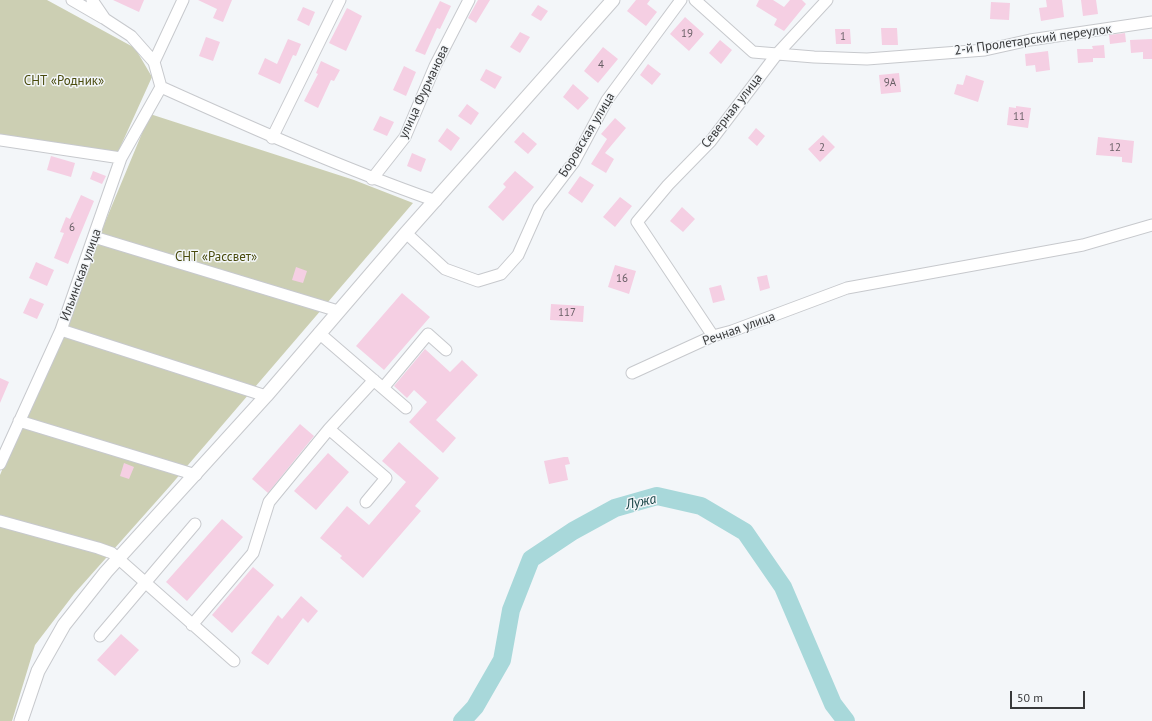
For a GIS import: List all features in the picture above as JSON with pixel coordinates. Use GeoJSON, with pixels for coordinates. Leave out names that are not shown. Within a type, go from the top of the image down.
{"type":"FeatureCollection","features":[{"type":"Feature","properties":{"kind":"main road"},"geometry":{"type":"LineString","coordinates":[[21,721],[38,671],[64,625],[118,559],[266,396],[406,233],[436,202],[613,0]]}},
{"type":"Feature","properties":{"kind":"street"},"geometry":{"type":"LineString","coordinates":[[72,0],[131,36],[154,62],[161,88],[272,138],[372,179],[436,202]]}},
{"type":"Feature","properties":{"kind":"street"},"geometry":{"type":"LineString","coordinates":[[92,0],[105,19]]}},
{"type":"Feature","properties":{"kind":"street"},"geometry":{"type":"LineString","coordinates":[[154,62],[183,0]]}},
{"type":"Feature","properties":{"kind":"street"},"geometry":{"type":"LineString","coordinates":[[272,138],[340,0]]}},
{"type":"Feature","properties":{"kind":"street","name":"улица Фурманова"},"geometry":{"type":"LineString","coordinates":[[372,179],[405,137],[435,66],[468,0]]}},
{"type":"Feature","properties":{"kind":"street","name":"Боровская улица"},"geometry":{"type":"LineString","coordinates":[[406,233],[445,269],[478,281],[501,274],[518,255],[539,208],[574,162],[607,100],[681,0]]}},
{"type":"Feature","properties":{"kind":"street","name":"2-й Пролетарский переулок"},"geometry":{"type":"LineString","coordinates":[[695,0],[753,52],[814,57],[867,58],[985,50],[1030,40],[1152,22]]}},
{"type":"Feature","properties":{"kind":"street","name":"Северная улица"},"geometry":{"type":"LineString","coordinates":[[713,336],[637,222],[668,185],[710,142],[777,54],[827,0]]}},
{"type":"Feature","properties":{"kind":"street","name":"Ильинская улица"},"geometry":{"type":"LineString","coordinates":[[0,464],[61,330],[122,158],[161,88]]}},
{"type":"Feature","properties":{"kind":"street"},"geometry":{"type":"LineString","coordinates":[[0,140],[122,158]]}},
{"type":"Feature","properties":{"kind":"street","name":"Речная улица"},"geometry":{"type":"LineString","coordinates":[[632,373],[713,336],[732,331],[847,288],[1083,245],[1152,225]]}},
{"type":"Feature","properties":{"kind":"street"},"geometry":{"type":"LineString","coordinates":[[94,237],[338,312]]}},
{"type":"Feature","properties":{"kind":"street"},"geometry":{"type":"LineString","coordinates":[[61,330],[266,396]]}},
{"type":"Feature","properties":{"kind":"street"},"geometry":{"type":"LineString","coordinates":[[319,333],[406,408]]}},
{"type":"Feature","properties":{"kind":"street"},"geometry":{"type":"LineString","coordinates":[[383,388],[428,334],[446,350]]}},
{"type":"Feature","properties":{"kind":"street"},"geometry":{"type":"LineString","coordinates":[[192,625],[253,553],[269,502],[329,429],[374,380]]}},
{"type":"Feature","properties":{"kind":"street"},"geometry":{"type":"LineString","coordinates":[[19,421],[196,474]]}},
{"type":"Feature","properties":{"kind":"street"},"geometry":{"type":"LineString","coordinates":[[329,429],[386,478],[366,502]]}},
{"type":"Feature","properties":{"kind":"street"},"geometry":{"type":"LineString","coordinates":[[0,521],[112,553],[234,661]]}},
{"type":"Feature","properties":{"kind":"street"},"geometry":{"type":"LineString","coordinates":[[100,636],[195,524]]}},
{"type":"Feature","properties":{"kind":"green space","name":"СНТ «Родник»"},"geometry":{"type":"Polygon","coordinates":[[[0,0],[47,0],[135,48],[152,77],[118,152],[0,136],[0,0]]]}},
{"type":"Feature","properties":{"kind":"green space","name":"СНТ «Рассвет»"},"geometry":{"type":"Polygon","coordinates":[[[150,114],[354,180],[413,203],[170,486],[74,594],[35,645],[12,721],[0,721],[0,475],[150,114]]]}},
{"type":"Feature","properties":{"kind":"building"},"geometry":{"type":"Polygon","coordinates":[[[113,0],[144,0],[139,12],[113,0]]]}},
{"type":"Feature","properties":{"kind":"building"},"geometry":{"type":"Polygon","coordinates":[[[198,0],[232,0],[223,22],[213,18],[217,9],[198,0]]]}},
{"type":"Feature","properties":{"kind":"building"},"geometry":{"type":"Polygon","coordinates":[[[478,0],[490,0],[476,23],[468,18],[478,0]]]}},
{"type":"Feature","properties":{"kind":"building"},"geometry":{"type":"Polygon","coordinates":[[[636,0],[650,0],[647,4],[657,12],[646,26],[627,11],[636,0]]]}},
{"type":"Feature","properties":{"kind":"building"},"geometry":{"type":"Polygon","coordinates":[[[759,0],[773,0],[784,7],[790,0],[802,0],[806,4],[784,31],[774,25],[777,19],[756,6],[759,0]]]}},
{"type":"Feature","properties":{"kind":"building"},"geometry":{"type":"Polygon","coordinates":[[[1046,0],[1062,0],[1064,17],[1041,21],[1039,8],[1047,7],[1046,0]]]}},
{"type":"Feature","properties":{"kind":"building"},"geometry":{"type":"Polygon","coordinates":[[[1081,0],[1096,0],[1098,14],[1083,16],[1081,0]]]}},
{"type":"Feature","properties":{"kind":"building"},"geometry":{"type":"Polygon","coordinates":[[[440,1],[451,6],[440,29],[437,28],[425,55],[415,51],[440,1]]]}},
{"type":"Feature","properties":{"kind":"building"},"geometry":{"type":"Polygon","coordinates":[[[991,2],[1010,3],[1009,20],[990,19],[991,2]]]}},
{"type":"Feature","properties":{"kind":"building"},"geometry":{"type":"Polygon","coordinates":[[[538,5],[548,11],[541,21],[531,15],[538,5]]]}},
{"type":"Feature","properties":{"kind":"building"},"geometry":{"type":"Polygon","coordinates":[[[303,7],[315,12],[309,26],[297,20],[303,7]]]}},
{"type":"Feature","properties":{"kind":"building"},"geometry":{"type":"Polygon","coordinates":[[[347,8],[362,16],[346,51],[329,43],[347,8]]]}},
{"type":"Feature","properties":{"kind":"building"},"geometry":{"type":"Polygon","coordinates":[[[685,17],[704,34],[689,51],[670,34],[685,17]]]}},
{"type":"Feature","properties":{"kind":"building"},"geometry":{"type":"Polygon","coordinates":[[[881,28],[897,28],[898,45],[882,45],[881,28]]]}},
{"type":"Feature","properties":{"kind":"building"},"geometry":{"type":"Polygon","coordinates":[[[835,29],[850,29],[851,44],[836,44],[835,29]]]}},
{"type":"Feature","properties":{"kind":"building"},"geometry":{"type":"Polygon","coordinates":[[[520,32],[530,37],[520,53],[510,47],[520,32]]]}},
{"type":"Feature","properties":{"kind":"building"},"geometry":{"type":"Polygon","coordinates":[[[1125,33],[1126,42],[1110,44],[1109,35],[1125,33]]]}},
{"type":"Feature","properties":{"kind":"building"},"geometry":{"type":"Polygon","coordinates":[[[206,37],[220,42],[213,61],[199,56],[206,37]]]}},
{"type":"Feature","properties":{"kind":"building"},"geometry":{"type":"Polygon","coordinates":[[[288,39],[301,44],[296,56],[293,55],[280,84],[258,74],[265,58],[277,64],[288,39]]]}},
{"type":"Feature","properties":{"kind":"building"},"geometry":{"type":"Polygon","coordinates":[[[1152,39],[1152,59],[1143,59],[1143,52],[1131,53],[1130,40],[1152,39]]]}},
{"type":"Feature","properties":{"kind":"building"},"geometry":{"type":"Polygon","coordinates":[[[720,40],[732,50],[721,64],[709,53],[720,40]]]}},
{"type":"Feature","properties":{"kind":"building"},"geometry":{"type":"Polygon","coordinates":[[[1104,45],[1105,58],[1093,58],[1093,62],[1078,63],[1077,49],[1093,49],[1092,46],[1104,45]]]}},
{"type":"Feature","properties":{"kind":"building"},"geometry":{"type":"Polygon","coordinates":[[[603,47],[618,59],[598,83],[584,71],[603,47]]]}},
{"type":"Feature","properties":{"kind":"building"},"geometry":{"type":"Polygon","coordinates":[[[1048,51],[1050,70],[1036,72],[1035,65],[1026,66],[1025,54],[1048,51]]]}},
{"type":"Feature","properties":{"kind":"building"},"geometry":{"type":"Polygon","coordinates":[[[321,61],[340,70],[334,81],[331,80],[318,108],[304,101],[318,74],[316,73],[321,61]]]}},
{"type":"Feature","properties":{"kind":"building"},"geometry":{"type":"Polygon","coordinates":[[[648,64],[661,74],[652,85],[640,75],[648,64]]]}},
{"type":"Feature","properties":{"kind":"building"},"geometry":{"type":"Polygon","coordinates":[[[404,66],[416,72],[406,96],[393,90],[404,66]]]}},
{"type":"Feature","properties":{"kind":"building"},"geometry":{"type":"Polygon","coordinates":[[[486,69],[502,77],[495,89],[480,80],[486,69]]]}},
{"type":"Feature","properties":{"kind":"building"},"geometry":{"type":"Polygon","coordinates":[[[899,73],[901,92],[881,94],[879,75],[899,73]]]}},
{"type":"Feature","properties":{"kind":"building"},"geometry":{"type":"Polygon","coordinates":[[[966,75],[984,81],[978,102],[954,94],[957,84],[963,85],[966,75]]]}},
{"type":"Feature","properties":{"kind":"building"},"geometry":{"type":"Polygon","coordinates":[[[573,84],[589,98],[578,110],[563,97],[573,84]]]}},
{"type":"Feature","properties":{"kind":"building"},"geometry":{"type":"Polygon","coordinates":[[[467,104],[479,113],[471,125],[458,116],[467,104]]]}},
{"type":"Feature","properties":{"kind":"building"},"geometry":{"type":"Polygon","coordinates":[[[1016,106],[1031,108],[1028,128],[1007,125],[1009,107],[1016,108],[1016,106]]]}},
{"type":"Feature","properties":{"kind":"building"},"geometry":{"type":"Polygon","coordinates":[[[380,116],[394,122],[387,136],[373,130],[380,116]]]}},
{"type":"Feature","properties":{"kind":"building"},"geometry":{"type":"Polygon","coordinates":[[[615,118],[626,128],[605,153],[614,159],[606,173],[591,164],[607,139],[601,134],[615,118]]]}},
{"type":"Feature","properties":{"kind":"building"},"geometry":{"type":"Polygon","coordinates":[[[447,128],[460,138],[451,151],[438,141],[447,128]]]}},
{"type":"Feature","properties":{"kind":"building"},"geometry":{"type":"Polygon","coordinates":[[[756,128],[765,136],[757,146],[748,138],[756,128]]]}},
{"type":"Feature","properties":{"kind":"building"},"geometry":{"type":"Polygon","coordinates":[[[523,132],[537,144],[528,154],[514,142],[523,132]]]}},
{"type":"Feature","properties":{"kind":"building"},"geometry":{"type":"Polygon","coordinates":[[[823,135],[835,147],[820,162],[808,149],[823,135]]]}},
{"type":"Feature","properties":{"kind":"building"},"geometry":{"type":"Polygon","coordinates":[[[1098,137],[1134,141],[1132,163],[1122,162],[1122,157],[1096,155],[1098,137]]]}},
{"type":"Feature","properties":{"kind":"building"},"geometry":{"type":"Polygon","coordinates":[[[412,153],[426,159],[421,172],[407,166],[412,153]]]}},
{"type":"Feature","properties":{"kind":"building"},"geometry":{"type":"Polygon","coordinates":[[[51,156],[75,163],[71,177],[47,170],[51,156]]]}},
{"type":"Feature","properties":{"kind":"building"},"geometry":{"type":"Polygon","coordinates":[[[93,171],[106,176],[102,184],[90,179],[93,171]]]}},
{"type":"Feature","properties":{"kind":"building"},"geometry":{"type":"Polygon","coordinates":[[[515,171],[534,187],[503,221],[488,207],[506,187],[503,184],[515,171]]]}},
{"type":"Feature","properties":{"kind":"building"},"geometry":{"type":"Polygon","coordinates":[[[580,176],[594,185],[582,203],[568,193],[580,176]]]}},
{"type":"Feature","properties":{"kind":"building"},"geometry":{"type":"Polygon","coordinates":[[[81,195],[94,201],[68,264],[54,258],[64,233],[60,232],[66,217],[70,219],[81,195]]]}},
{"type":"Feature","properties":{"kind":"building"},"geometry":{"type":"Polygon","coordinates":[[[620,197],[632,206],[615,227],[603,217],[620,197]]]}},
{"type":"Feature","properties":{"kind":"building"},"geometry":{"type":"Polygon","coordinates":[[[682,207],[695,219],[683,232],[670,221],[682,207]]]}},
{"type":"Feature","properties":{"kind":"building"},"geometry":{"type":"Polygon","coordinates":[[[36,262],[54,270],[47,286],[29,278],[36,262]]]}},
{"type":"Feature","properties":{"kind":"building"},"geometry":{"type":"Polygon","coordinates":[[[615,265],[636,271],[629,294],[608,287],[615,265]]]}},
{"type":"Feature","properties":{"kind":"building"},"geometry":{"type":"Polygon","coordinates":[[[296,267],[307,271],[303,283],[292,280],[296,267]]]}},
{"type":"Feature","properties":{"kind":"building"},"geometry":{"type":"Polygon","coordinates":[[[767,275],[770,288],[760,291],[757,277],[767,275]]]}},
{"type":"Feature","properties":{"kind":"building"},"geometry":{"type":"Polygon","coordinates":[[[721,285],[725,300],[713,303],[709,288],[721,285]]]}},
{"type":"Feature","properties":{"kind":"building"},"geometry":{"type":"Polygon","coordinates":[[[402,293],[430,317],[384,370],[356,346],[402,293]]]}},
{"type":"Feature","properties":{"kind":"building"},"geometry":{"type":"Polygon","coordinates":[[[30,298],[44,304],[37,319],[23,313],[30,298]]]}},
{"type":"Feature","properties":{"kind":"building"},"geometry":{"type":"Polygon","coordinates":[[[551,304],[584,306],[583,322],[550,320],[551,304]]]}},
{"type":"Feature","properties":{"kind":"building"},"geometry":{"type":"Polygon","coordinates":[[[425,349],[450,372],[462,360],[478,375],[436,420],[456,438],[443,453],[409,422],[427,402],[414,390],[407,398],[394,386],[425,349]]]}},
{"type":"Feature","properties":{"kind":"building"},"geometry":{"type":"Polygon","coordinates":[[[0,378],[9,382],[0,403],[0,378]]]}},
{"type":"Feature","properties":{"kind":"building"},"geometry":{"type":"Polygon","coordinates":[[[300,424],[314,436],[268,493],[252,479],[300,424]]]}},
{"type":"Feature","properties":{"kind":"building"},"geometry":{"type":"Polygon","coordinates":[[[399,442],[439,478],[415,506],[421,511],[363,578],[340,558],[342,556],[320,538],[347,506],[369,525],[406,482],[382,461],[399,442]]]}},
{"type":"Feature","properties":{"kind":"building"},"geometry":{"type":"Polygon","coordinates":[[[328,453],[349,472],[316,510],[294,491],[328,453]]]}},
{"type":"Feature","properties":{"kind":"building"},"geometry":{"type":"Polygon","coordinates":[[[568,457],[570,464],[565,465],[568,480],[549,484],[544,461],[568,457]]]}},
{"type":"Feature","properties":{"kind":"building"},"geometry":{"type":"Polygon","coordinates":[[[124,463],[134,467],[129,479],[120,476],[124,463]]]}},
{"type":"Feature","properties":{"kind":"building"},"geometry":{"type":"Polygon","coordinates":[[[222,519],[243,537],[187,601],[166,582],[222,519]]]}},
{"type":"Feature","properties":{"kind":"building"},"geometry":{"type":"Polygon","coordinates":[[[253,567],[274,585],[232,633],[212,615],[253,567]]]}},
{"type":"Feature","properties":{"kind":"building"},"geometry":{"type":"Polygon","coordinates":[[[301,596],[318,611],[308,623],[303,618],[268,665],[251,653],[278,615],[282,619],[301,596]]]}},
{"type":"Feature","properties":{"kind":"building"},"geometry":{"type":"Polygon","coordinates":[[[121,634],[139,650],[115,676],[97,660],[121,634]]]}},
{"type":"Feature","properties":{"kind":"waterway","name":"Лужа"},"geometry":{"type":"LineString","coordinates":[[462,721],[475,707],[502,660],[511,610],[531,559],[573,531],[615,508],[657,496],[701,506],[745,532],[783,587],[833,704],[846,721]]}}]}
